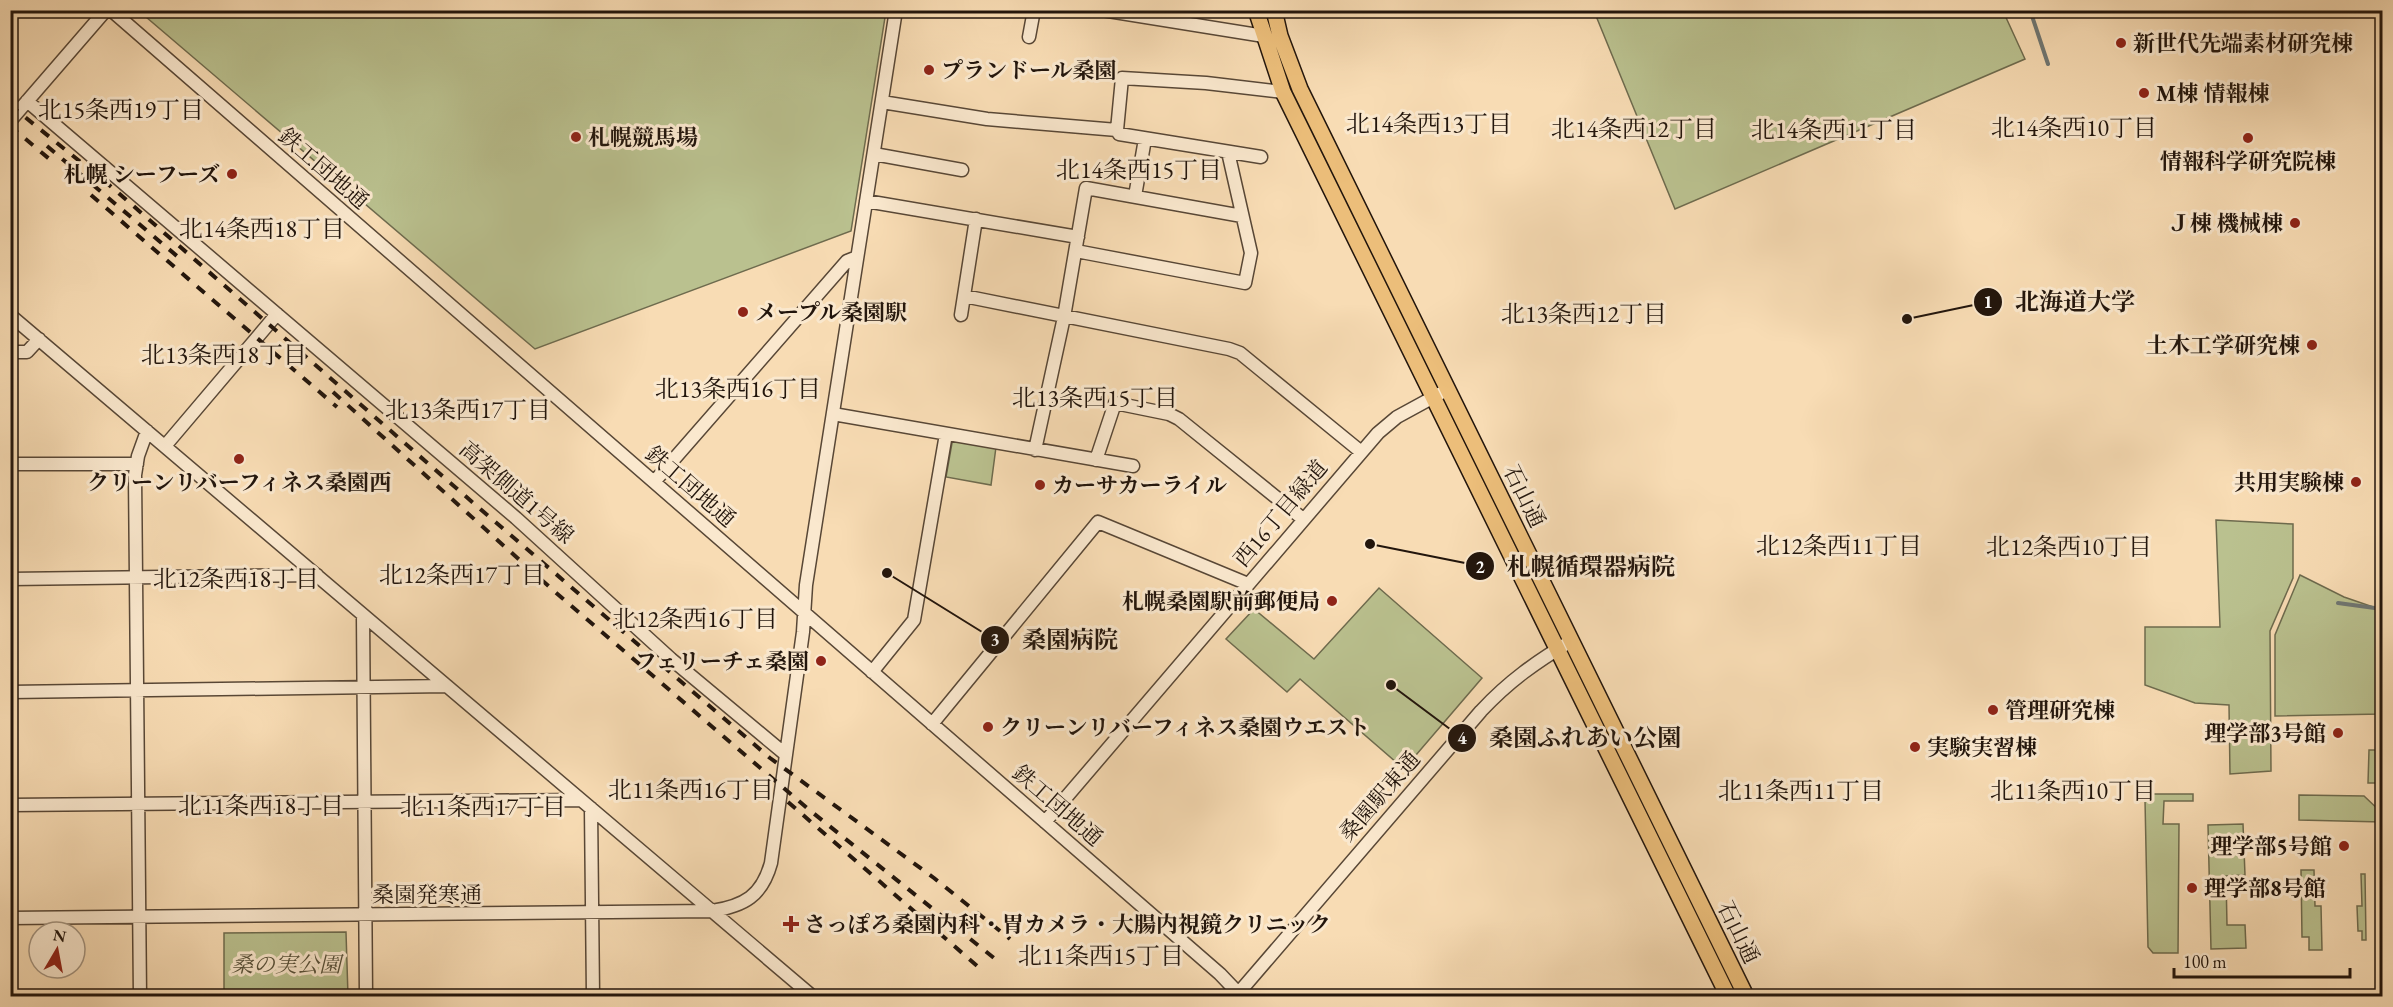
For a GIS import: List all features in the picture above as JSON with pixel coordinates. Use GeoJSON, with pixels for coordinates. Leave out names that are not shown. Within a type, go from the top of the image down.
{"type":"FeatureCollection","features":[{"type":"Feature","properties":{"kind":"main road","name":"石山通"},"geometry":{"type":"LineString","coordinates":[[1256,10],[1283,92],[1728,996]]}},
{"type":"Feature","properties":{"kind":"main road","name":"石山通"},"geometry":{"type":"LineString","coordinates":[[1274,10],[1280,36],[1300,89],[1746,996]]}},
{"type":"Feature","properties":{"kind":"street"},"geometry":{"type":"LineString","coordinates":[[10,121],[106,10]]}},
{"type":"Feature","properties":{"kind":"street","name":"鉄工団地通"},"geometry":{"type":"LineString","coordinates":[[111,10],[1220,974],[1238,996]]}},
{"type":"Feature","properties":{"kind":"street","name":"桑園発寒通"},"geometry":{"type":"LineString","coordinates":[[10,918],[593,914],[712,911],[736,907],[746,901],[764,882],[768,873],[806,585],[896,10]]}},
{"type":"Feature","properties":{"kind":"street"},"geometry":{"type":"LineString","coordinates":[[1029,37],[1034,10]]}},
{"type":"Feature","properties":{"kind":"street"},"geometry":{"type":"LineString","coordinates":[[1102,10],[1145,14],[1264,36]]}},
{"type":"Feature","properties":{"kind":"street"},"geometry":{"type":"LineString","coordinates":[[1261,157],[1119,134],[1117,130],[1122,78],[1283,92]]}},
{"type":"Feature","properties":{"kind":"street","name":"高架側道1号線"},"geometry":{"type":"LineString","coordinates":[[27,101],[516,518],[671,659],[785,754]]}},
{"type":"Feature","properties":{"kind":"street"},"geometry":{"type":"LineString","coordinates":[[882,102],[987,119],[1117,130]]}},
{"type":"Feature","properties":{"kind":"street"},"geometry":{"type":"LineString","coordinates":[[1135,196],[1145,139]]}},
{"type":"Feature","properties":{"kind":"street"},"geometry":{"type":"LineString","coordinates":[[1076,251],[1245,283],[1251,253],[1228,152]]}},
{"type":"Feature","properties":{"kind":"street"},"geometry":{"type":"LineString","coordinates":[[873,154],[962,170]]}},
{"type":"Feature","properties":{"kind":"street"},"geometry":{"type":"LineString","coordinates":[[1035,450],[1064,317],[1086,188],[1242,216]]}},
{"type":"Feature","properties":{"kind":"street"},"geometry":{"type":"LineString","coordinates":[[866,201],[1078,237]]}},
{"type":"Feature","properties":{"kind":"street"},"geometry":{"type":"LineString","coordinates":[[960,315],[976,219]]}},
{"type":"Feature","properties":{"kind":"street"},"geometry":{"type":"LineString","coordinates":[[654,482],[847,261],[857,257]]}},
{"type":"Feature","properties":{"kind":"street"},"geometry":{"type":"LineString","coordinates":[[964,296],[1229,348],[1239,353],[1360,452]]}},
{"type":"Feature","properties":{"kind":"street"},"geometry":{"type":"LineString","coordinates":[[165,446],[277,314]]}},
{"type":"Feature","properties":{"kind":"street"},"geometry":{"type":"LineString","coordinates":[[10,315],[812,996]]}},
{"type":"Feature","properties":{"kind":"street"},"geometry":{"type":"LineString","coordinates":[[10,352],[27,352],[39,339]]}},
{"type":"Feature","properties":{"kind":"street","name":"西16丁目緑道"},"geometry":{"type":"LineString","coordinates":[[1045,822],[1360,452],[1397,417],[1448,390]]}},
{"type":"Feature","properties":{"kind":"street"},"geometry":{"type":"LineString","coordinates":[[1096,460],[1115,403],[1169,414],[1179,419],[1303,519]]}},
{"type":"Feature","properties":{"kind":"street"},"geometry":{"type":"LineString","coordinates":[[833,414],[1133,466]]}},
{"type":"Feature","properties":{"kind":"street"},"geometry":{"type":"LineString","coordinates":[[140,996],[136,464],[147,431]]}},
{"type":"Feature","properties":{"kind":"street"},"geometry":{"type":"LineString","coordinates":[[872,672],[914,620],[946,434]]}},
{"type":"Feature","properties":{"kind":"street"},"geometry":{"type":"LineString","coordinates":[[10,464],[136,464]]}},
{"type":"Feature","properties":{"kind":"street"},"geometry":{"type":"LineString","coordinates":[[932,724],[1098,522],[1248,584]]}},
{"type":"Feature","properties":{"kind":"street"},"geometry":{"type":"LineString","coordinates":[[10,579],[317,576]]}},
{"type":"Feature","properties":{"kind":"street"},"geometry":{"type":"LineString","coordinates":[[363,615],[366,996]]}},
{"type":"Feature","properties":{"kind":"street","name":"桑園駅東通"},"geometry":{"type":"LineString","coordinates":[[1238,996],[1505,685],[1522,671],[1571,641]]}},
{"type":"Feature","properties":{"kind":"street"},"geometry":{"type":"LineString","coordinates":[[10,692],[447,686]]}},
{"type":"Feature","properties":{"kind":"street"},"geometry":{"type":"LineString","coordinates":[[10,805],[581,800]]}},
{"type":"Feature","properties":{"kind":"street"},"geometry":{"type":"LineString","coordinates":[[591,808],[593,996]]}},
{"type":"Feature","properties":{"kind":"green space","name":"札幌競馬場"},"geometry":{"type":"Polygon","coordinates":[[[139,11],[886,11],[851,231],[535,349],[139,11]]]}},
{"type":"Feature","properties":{"kind":"green space"},"geometry":{"type":"Polygon","coordinates":[[[1594,11],[2003,11],[2025,59],[1675,209],[1594,11]]]}},
{"type":"Feature","properties":{"kind":"green space"},"geometry":{"type":"Polygon","coordinates":[[[955,441],[996,447],[991,485],[946,477],[952,443],[955,441]]]}},
{"type":"Feature","properties":{"kind":"green space"},"geometry":{"type":"Polygon","coordinates":[[[2216,520],[2293,524],[2293,578],[2270,631],[2271,771],[2230,774],[2229,705],[2195,703],[2145,685],[2145,627],[2220,627],[2216,520]]]}},
{"type":"Feature","properties":{"kind":"green space"},"geometry":{"type":"Polygon","coordinates":[[[2300,575],[2344,597],[2382,610],[2382,714],[2275,716],[2275,635],[2300,575]]]}},
{"type":"Feature","properties":{"kind":"green space"},"geometry":{"type":"Polygon","coordinates":[[[1379,588],[1482,678],[1404,769],[1300,679],[1287,692],[1226,639],[1254,609],[1314,659],[1379,588]]]}},
{"type":"Feature","properties":{"kind":"green space"},"geometry":{"type":"Polygon","coordinates":[[[2369,750],[2382,750],[2382,783],[2368,783],[2369,750]]]}},
{"type":"Feature","properties":{"kind":"green space"},"geometry":{"type":"Polygon","coordinates":[[[2148,794],[2193,794],[2193,801],[2164,801],[2163,824],[2179,824],[2178,953],[2153,953],[2148,947],[2145,800],[2148,794]]]}},
{"type":"Feature","properties":{"kind":"green space"},"geometry":{"type":"Polygon","coordinates":[[[2299,795],[2364,796],[2382,813],[2382,822],[2299,820],[2299,795]]]}},
{"type":"Feature","properties":{"kind":"green space"},"geometry":{"type":"Polygon","coordinates":[[[2243,824],[2245,875],[2226,876],[2227,925],[2245,925],[2246,948],[2211,949],[2208,825],[2243,824]]]}},
{"type":"Feature","properties":{"kind":"green space"},"geometry":{"type":"Polygon","coordinates":[[[2301,870],[2314,870],[2315,906],[2321,906],[2322,950],[2309,950],[2309,937],[2302,937],[2301,870]]]}},
{"type":"Feature","properties":{"kind":"green space"},"geometry":{"type":"Polygon","coordinates":[[[2361,874],[2365,874],[2366,940],[2362,940],[2362,931],[2358,931],[2357,906],[2362,906],[2361,874]]]}},
{"type":"Feature","properties":{"kind":"green space","name":"桑の実公園"},"geometry":{"type":"Polygon","coordinates":[[[346,932],[348,996],[224,996],[224,933],[346,932]]]}},
{"type":"Feature","properties":{"kind":"waterway"},"geometry":{"type":"LineString","coordinates":[[2030,10],[2048,64]]}},
{"type":"Feature","properties":{"kind":"waterway"},"geometry":{"type":"LineString","coordinates":[[2338,603],[2382,609]]}},
{"type":"Feature","properties":{"kind":"railway"},"geometry":{"type":"LineString","coordinates":[[10,105],[114,189],[770,758],[934,878],[1010,939]]}},
{"type":"Feature","properties":{"kind":"railway"},"geometry":{"type":"LineString","coordinates":[[10,126],[53,162]]}},
{"type":"Feature","properties":{"kind":"railway"},"geometry":{"type":"LineString","coordinates":[[47,146],[184,262]]}},
{"type":"Feature","properties":{"kind":"railway"},"geometry":{"type":"LineString","coordinates":[[91,195],[337,407]]}},
{"type":"Feature","properties":{"kind":"railway"},"geometry":{"type":"LineString","coordinates":[[333,392],[554,591],[807,808],[994,958]]}},
{"type":"Feature","properties":{"kind":"railway"},"geometry":{"type":"LineString","coordinates":[[788,802],[983,971]]}},
{"type":"Feature","properties":{"kind":"place","name":"新世代先端素材研究棟"},"geometry":{"type":"Point","coordinates":[2121,43]}},
{"type":"Feature","properties":{"kind":"place","name":"プランドール桑園"},"geometry":{"type":"Point","coordinates":[929,70]}},
{"type":"Feature","properties":{"kind":"place","name":"M棟 情報棟"},"geometry":{"type":"Point","coordinates":[2144,93]}},
{"type":"Feature","properties":{"kind":"place","name":"札幌競馬場"},"geometry":{"type":"Point","coordinates":[576,137]}},
{"type":"Feature","properties":{"kind":"place","name":"情報科学研究院棟"},"geometry":{"type":"Point","coordinates":[2248,138]}},
{"type":"Feature","properties":{"kind":"place","name":"札幌 シーフーズ"},"geometry":{"type":"Point","coordinates":[232,174]}},
{"type":"Feature","properties":{"kind":"place","name":"Ｊ棟 機械棟"},"geometry":{"type":"Point","coordinates":[2295,223]}},
{"type":"Feature","properties":{"kind":"place","name":"メープル桑園駅"},"geometry":{"type":"Point","coordinates":[743,312]}},
{"type":"Feature","properties":{"kind":"place","name":"北海道大学"},"geometry":{"type":"Point","coordinates":[1907,319]}},
{"type":"Feature","properties":{"kind":"place","name":"土木工学研究棟"},"geometry":{"type":"Point","coordinates":[2312,345]}},
{"type":"Feature","properties":{"kind":"place","name":"クリーンリバーフィネス桑園西"},"geometry":{"type":"Point","coordinates":[239,459]}},
{"type":"Feature","properties":{"kind":"place","name":"共用実験棟"},"geometry":{"type":"Point","coordinates":[2356,482]}},
{"type":"Feature","properties":{"kind":"place","name":"カーサカーライル"},"geometry":{"type":"Point","coordinates":[1040,485]}},
{"type":"Feature","properties":{"kind":"place","name":"札幌循環器病院"},"geometry":{"type":"Point","coordinates":[1370,544]}},
{"type":"Feature","properties":{"kind":"place","name":"桑園病院"},"geometry":{"type":"Point","coordinates":[887,573]}},
{"type":"Feature","properties":{"kind":"place","name":"札幌桑園駅前郵便局"},"geometry":{"type":"Point","coordinates":[1332,601]}},
{"type":"Feature","properties":{"kind":"place","name":"フェリーチェ桑園"},"geometry":{"type":"Point","coordinates":[821,661]}},
{"type":"Feature","properties":{"kind":"place","name":"桑園ふれあい公園"},"geometry":{"type":"Point","coordinates":[1391,685]}},
{"type":"Feature","properties":{"kind":"place","name":"管理研究棟"},"geometry":{"type":"Point","coordinates":[1993,710]}},
{"type":"Feature","properties":{"kind":"place","name":"クリーンリバーフィネス桑園ウエスト"},"geometry":{"type":"Point","coordinates":[988,727]}},
{"type":"Feature","properties":{"kind":"place","name":"理学部3号館"},"geometry":{"type":"Point","coordinates":[2338,733]}},
{"type":"Feature","properties":{"kind":"place","name":"実験実習棟"},"geometry":{"type":"Point","coordinates":[1915,747]}},
{"type":"Feature","properties":{"kind":"place","name":"理学部5号館"},"geometry":{"type":"Point","coordinates":[2344,846]}},
{"type":"Feature","properties":{"kind":"place","name":"理学部8号館"},"geometry":{"type":"Point","coordinates":[2192,888]}},
{"type":"Feature","properties":{"kind":"place","name":"さっぽろ桑園内科・胃カメラ・大腸内視鏡クリニック"},"geometry":{"type":"Point","coordinates":[791,924]}},
{"type":"Feature","properties":{"kind":"district","name":"北15条西19丁目"},"geometry":{"type":"Point","coordinates":[121,110]}},
{"type":"Feature","properties":{"kind":"district","name":"北14条西13丁目"},"geometry":{"type":"Point","coordinates":[1429,124]}},
{"type":"Feature","properties":{"kind":"district","name":"北14条西10丁目"},"geometry":{"type":"Point","coordinates":[2074,128]}},
{"type":"Feature","properties":{"kind":"district","name":"北14条西12丁目"},"geometry":{"type":"Point","coordinates":[1634,129]}},
{"type":"Feature","properties":{"kind":"district","name":"北14条西11丁目"},"geometry":{"type":"Point","coordinates":[1834,130]}},
{"type":"Feature","properties":{"kind":"district","name":"北14条西15丁目"},"geometry":{"type":"Point","coordinates":[1139,170]}},
{"type":"Feature","properties":{"kind":"district","name":"北14条西18丁目"},"geometry":{"type":"Point","coordinates":[262,229]}},
{"type":"Feature","properties":{"kind":"district","name":"北13条西12丁目"},"geometry":{"type":"Point","coordinates":[1584,314]}},
{"type":"Feature","properties":{"kind":"district","name":"北13条西18丁目"},"geometry":{"type":"Point","coordinates":[224,355]}},
{"type":"Feature","properties":{"kind":"district","name":"北13条西16丁目"},"geometry":{"type":"Point","coordinates":[738,389]}},
{"type":"Feature","properties":{"kind":"district","name":"北13条西15丁目"},"geometry":{"type":"Point","coordinates":[1095,398]}},
{"type":"Feature","properties":{"kind":"district","name":"北13条西17丁目"},"geometry":{"type":"Point","coordinates":[468,410]}},
{"type":"Feature","properties":{"kind":"district","name":"北12条西11丁目"},"geometry":{"type":"Point","coordinates":[1839,546]}},
{"type":"Feature","properties":{"kind":"district","name":"北12条西10丁目"},"geometry":{"type":"Point","coordinates":[2069,547]}},
{"type":"Feature","properties":{"kind":"district","name":"北12条西17丁目"},"geometry":{"type":"Point","coordinates":[462,575]}},
{"type":"Feature","properties":{"kind":"district","name":"北12条西18丁目"},"geometry":{"type":"Point","coordinates":[236,579]}},
{"type":"Feature","properties":{"kind":"district","name":"北12条西16丁目"},"geometry":{"type":"Point","coordinates":[695,619]}},
{"type":"Feature","properties":{"kind":"district","name":"北11条西16丁目"},"geometry":{"type":"Point","coordinates":[691,790]}},
{"type":"Feature","properties":{"kind":"district","name":"北11条西11丁目"},"geometry":{"type":"Point","coordinates":[1801,791]}},
{"type":"Feature","properties":{"kind":"district","name":"北11条西10丁目"},"geometry":{"type":"Point","coordinates":[2073,791]}},
{"type":"Feature","properties":{"kind":"district","name":"北11条西18丁目"},"geometry":{"type":"Point","coordinates":[261,806]}},
{"type":"Feature","properties":{"kind":"district","name":"北11条西17丁目"},"geometry":{"type":"Point","coordinates":[483,807]}},
{"type":"Feature","properties":{"kind":"district","name":"北11条西15丁目"},"geometry":{"type":"Point","coordinates":[1101,956]}}]}
